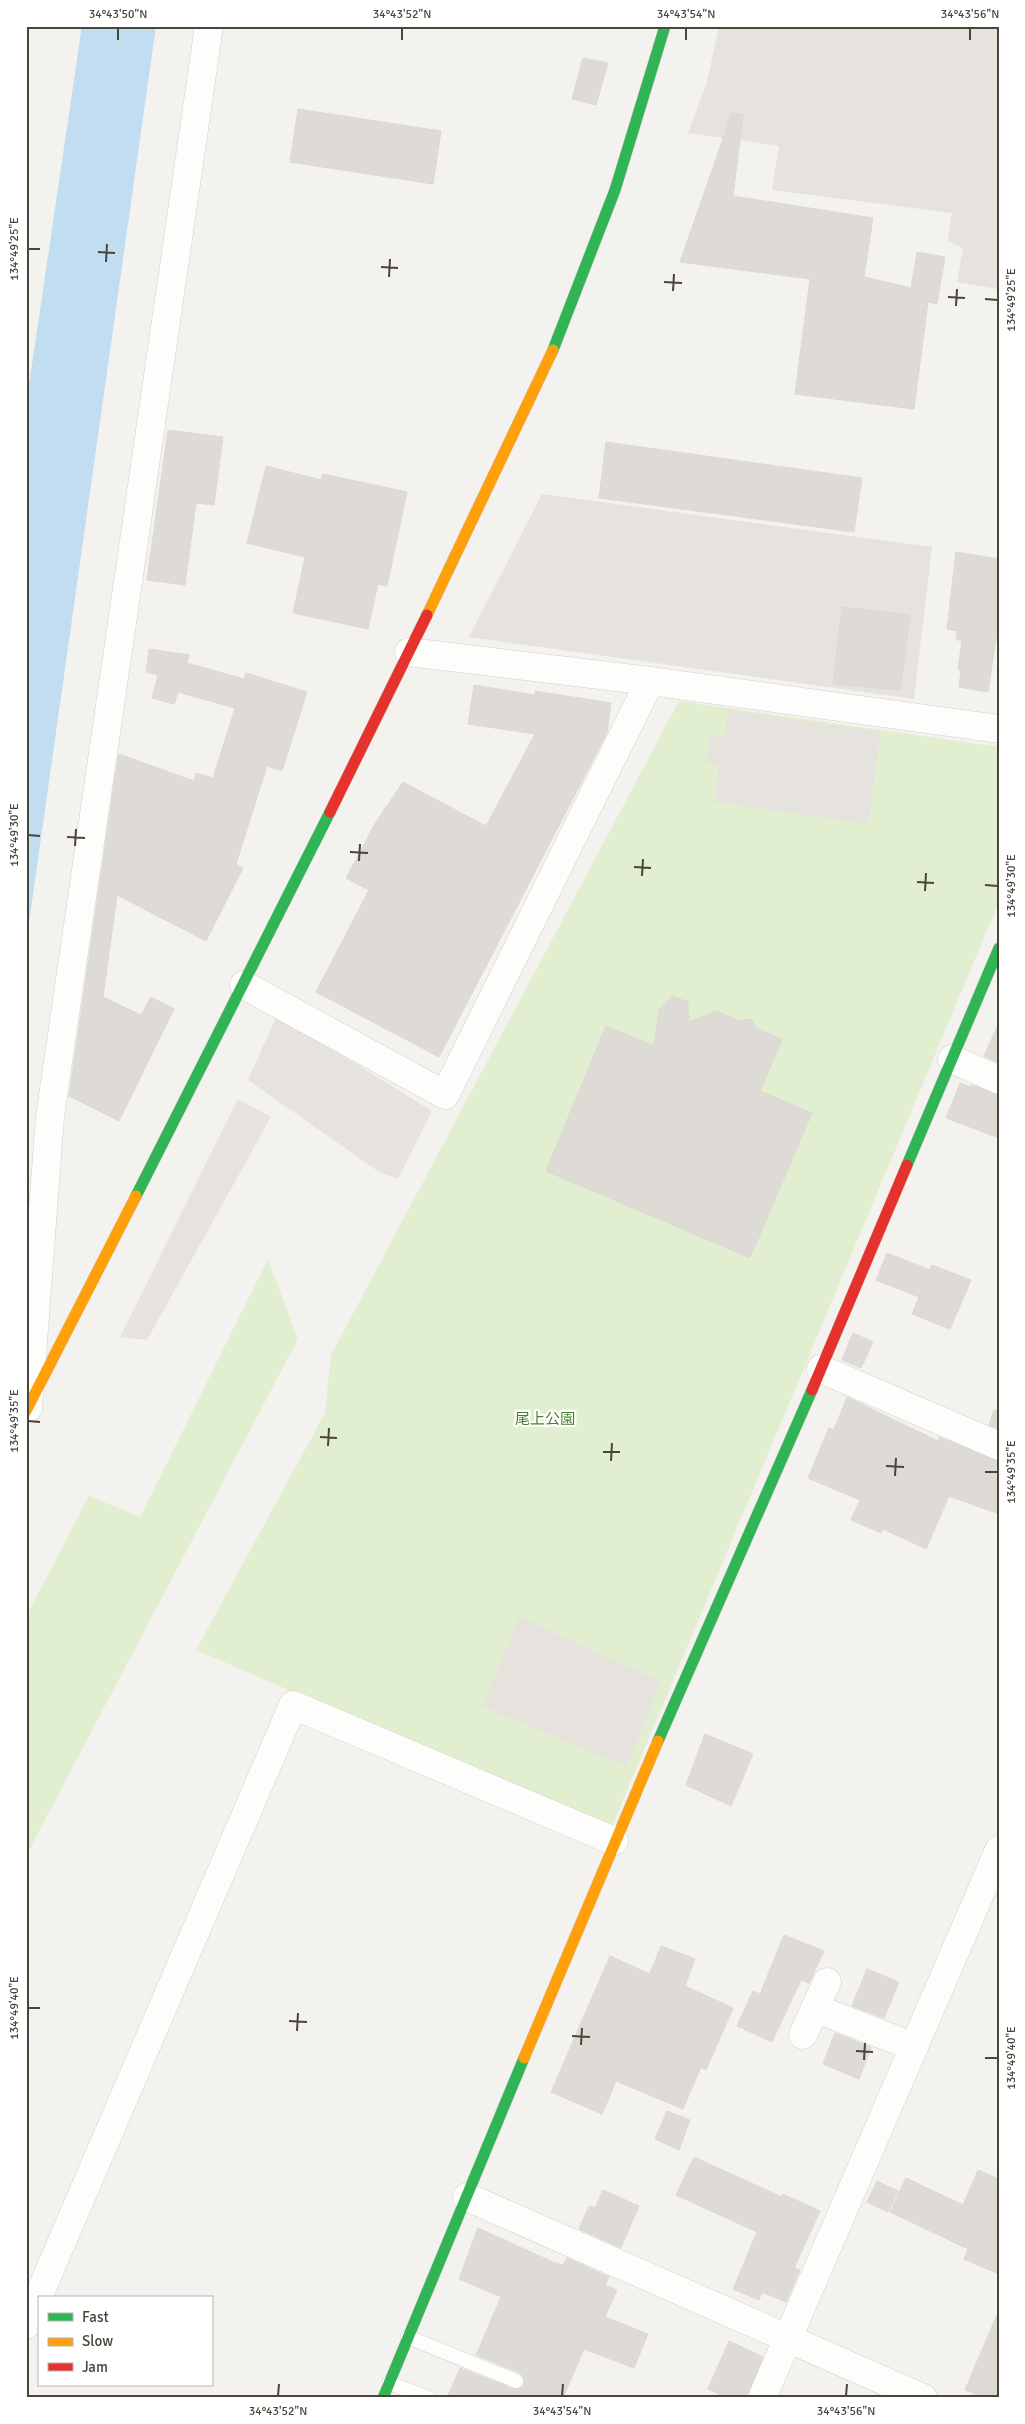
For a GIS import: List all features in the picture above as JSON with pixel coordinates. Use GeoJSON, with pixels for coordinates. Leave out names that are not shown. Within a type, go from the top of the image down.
{"type":"FeatureCollection","features":[{"type":"Feature","properties":{"kind":"street"},"geometry":{"type":"LineString","coordinates":[[27,1409],[50,1117],[209,26]]}},
{"type":"Feature","properties":{"kind":"street"},"geometry":{"type":"LineString","coordinates":[[27,1409],[244,985],[410,652],[550,359],[615,190],[665,26]]}},
{"type":"Feature","properties":{"kind":"street"},"geometry":{"type":"LineString","coordinates":[[410,652],[650,681],[999,729]]}},
{"type":"Feature","properties":{"kind":"street"},"geometry":{"type":"LineString","coordinates":[[244,985],[445,1095],[650,681]]}},
{"type":"Feature","properties":{"kind":"street"},"geometry":{"type":"LineString","coordinates":[[383,2398],[614,1841],[821,1369],[999,948]]}},
{"type":"Feature","properties":{"kind":"street"},"geometry":{"type":"LineString","coordinates":[[952,1059],[999,1080]]}},
{"type":"Feature","properties":{"kind":"street"},"geometry":{"type":"LineString","coordinates":[[821,1369],[999,1446]]}},
{"type":"Feature","properties":{"kind":"street"},"geometry":{"type":"LineString","coordinates":[[38,2296],[293,1705],[614,1841]]}},
{"type":"Feature","properties":{"kind":"street"},"geometry":{"type":"LineString","coordinates":[[762,2398],[999,1850]]}},
{"type":"Feature","properties":{"kind":"street"},"geometry":{"type":"LineString","coordinates":[[803,2035],[827,1982]]}},
{"type":"Feature","properties":{"kind":"street"},"geometry":{"type":"LineString","coordinates":[[816,2008],[914,2047]]}},
{"type":"Feature","properties":{"kind":"street"},"geometry":{"type":"LineString","coordinates":[[466,2198],[923,2398]]}},
{"type":"Feature","properties":{"kind":"street"},"geometry":{"type":"LineString","coordinates":[[26,2325],[38,2297]]}},
{"type":"Feature","properties":{"kind":"lane"},"geometry":{"type":"LineString","coordinates":[[408,2337],[516,2381]]}},
{"type":"Feature","properties":{"kind":"lane"},"geometry":{"type":"LineString","coordinates":[[389,2383],[429,2398]]}},
{"type":"Feature","properties":{"kind":"shaded area"},"geometry":{"type":"Polygon","coordinates":[[[719,26],[999,26],[999,308],[997,308],[997,289],[957,282],[963,248],[948,241],[952,213],[772,190],[779,146],[688,133],[707,82],[719,26]]]}},
{"type":"Feature","properties":{"kind":"shaded area"},"geometry":{"type":"Polygon","coordinates":[[[542,494],[932,547],[914,699],[469,637],[542,494]]]}},
{"type":"Feature","properties":{"kind":"shaded area"},"geometry":{"type":"Polygon","coordinates":[[[728,710],[881,732],[868,824],[715,802],[719,766],[706,763],[710,735],[724,736],[728,710]]]}},
{"type":"Feature","properties":{"kind":"shaded area"},"geometry":{"type":"Polygon","coordinates":[[[277,1015],[432,1111],[398,1179],[379,1172],[248,1080],[277,1015]]]}},
{"type":"Feature","properties":{"kind":"shaded area"},"geometry":{"type":"Polygon","coordinates":[[[238,1099],[271,1117],[147,1340],[120,1337],[238,1099]]]}},
{"type":"Feature","properties":{"kind":"shaded area"},"geometry":{"type":"Polygon","coordinates":[[[520,1617],[661,1682],[627,1767],[482,1706],[520,1617]]]}},
{"type":"Feature","properties":{"kind":"green space","name":"尾上公園"},"geometry":{"type":"Polygon","coordinates":[[[679,701],[999,747],[999,902],[611,1829],[196,1650],[325,1413],[331,1355],[679,701]]]}},
{"type":"Feature","properties":{"kind":"green space"},"geometry":{"type":"Polygon","coordinates":[[[268,1259],[298,1339],[26,1856],[26,1617],[89,1496],[140,1517],[268,1259]]]}},
{"type":"Feature","properties":{"kind":"water"},"geometry":{"type":"Polygon","coordinates":[[[82,26],[156,26],[26,944],[26,405],[82,26]]]}},
{"type":"Feature","properties":{"kind":"building"},"geometry":{"type":"Polygon","coordinates":[[[583,58],[608,63],[596,105],[572,99],[583,58]]]}},
{"type":"Feature","properties":{"kind":"building"},"geometry":{"type":"Polygon","coordinates":[[[298,109],[441,131],[433,184],[290,162],[298,109]]]}},
{"type":"Feature","properties":{"kind":"building"},"geometry":{"type":"Polygon","coordinates":[[[732,113],[743,115],[733,196],[873,218],[864,277],[911,288],[917,252],[945,257],[937,304],[928,302],[914,409],[795,394],[810,279],[680,262],[732,113]]]}},
{"type":"Feature","properties":{"kind":"building"},"geometry":{"type":"Polygon","coordinates":[[[168,430],[223,437],[214,505],[196,503],[185,585],[147,580],[168,430]]]}},
{"type":"Feature","properties":{"kind":"building"},"geometry":{"type":"Polygon","coordinates":[[[606,442],[862,478],[854,532],[599,498],[606,442]]]}},
{"type":"Feature","properties":{"kind":"building"},"geometry":{"type":"Polygon","coordinates":[[[266,466],[321,480],[323,474],[407,492],[387,586],[378,584],[368,629],[293,613],[305,557],[247,543],[266,466]]]}},
{"type":"Feature","properties":{"kind":"building"},"geometry":{"type":"Polygon","coordinates":[[[956,552],[999,559],[999,618],[988,692],[959,687],[961,670],[958,669],[962,640],[956,640],[957,631],[947,629],[956,552]]]}},
{"type":"Feature","properties":{"kind":"building"},"geometry":{"type":"Polygon","coordinates":[[[842,607],[910,615],[900,690],[833,684],[842,607]]]}},
{"type":"Feature","properties":{"kind":"building"},"geometry":{"type":"Polygon","coordinates":[[[149,649],[189,655],[187,663],[244,679],[246,673],[307,692],[282,771],[267,766],[236,864],[243,868],[206,941],[117,895],[103,997],[141,1015],[151,997],[174,1009],[119,1121],[69,1096],[118,757],[119,754],[194,781],[196,773],[213,778],[235,708],[178,692],[174,704],[152,698],[158,675],[146,672],[149,649]]]}},
{"type":"Feature","properties":{"kind":"building"},"geometry":{"type":"Polygon","coordinates":[[[474,685],[535,695],[535,691],[611,703],[607,733],[439,1057],[316,992],[369,890],[346,878],[376,822],[403,782],[486,826],[535,734],[468,724],[474,685]]]}},
{"type":"Feature","properties":{"kind":"building"},"geometry":{"type":"Polygon","coordinates":[[[672,996],[688,1002],[689,1022],[717,1011],[739,1021],[751,1019],[757,1028],[782,1040],[760,1091],[812,1113],[750,1258],[546,1171],[606,1026],[654,1046],[659,1010],[672,996]]]}},
{"type":"Feature","properties":{"kind":"building"},"geometry":{"type":"Polygon","coordinates":[[[999,1023],[999,1063],[984,1056],[999,1023]]]}},
{"type":"Feature","properties":{"kind":"building"},"geometry":{"type":"Polygon","coordinates":[[[960,1083],[971,1087],[972,1085],[999,1095],[999,1138],[946,1118],[960,1083]]]}},
{"type":"Feature","properties":{"kind":"building"},"geometry":{"type":"Polygon","coordinates":[[[887,1253],[930,1270],[932,1265],[971,1280],[950,1329],[912,1314],[919,1297],[876,1280],[887,1253]]]}},
{"type":"Feature","properties":{"kind":"building"},"geometry":{"type":"Polygon","coordinates":[[[853,1333],[873,1342],[861,1368],[842,1360],[853,1333]]]}},
{"type":"Feature","properties":{"kind":"building"},"geometry":{"type":"Polygon","coordinates":[[[847,1397],[938,1441],[939,1437],[999,1461],[999,1514],[949,1496],[926,1549],[883,1529],[881,1533],[851,1520],[860,1500],[808,1478],[829,1428],[834,1430],[847,1397]]]}},
{"type":"Feature","properties":{"kind":"building"},"geometry":{"type":"Polygon","coordinates":[[[994,1410],[999,1411],[999,1429],[989,1425],[994,1410]]]}},
{"type":"Feature","properties":{"kind":"building"},"geometry":{"type":"Polygon","coordinates":[[[705,1734],[753,1754],[731,1806],[686,1785],[705,1734]]]}},
{"type":"Feature","properties":{"kind":"building"},"geometry":{"type":"Polygon","coordinates":[[[784,1935],[824,1951],[809,1983],[801,1980],[772,2042],[737,2026],[753,1991],[760,1994],[784,1935]]]}},
{"type":"Feature","properties":{"kind":"building"},"geometry":{"type":"Polygon","coordinates":[[[661,1946],[695,1959],[685,1986],[733,2008],[706,2070],[701,2067],[683,2109],[616,2081],[602,2114],[551,2092],[610,1956],[650,1974],[661,1946]]]}},
{"type":"Feature","properties":{"kind":"building"},"geometry":{"type":"Polygon","coordinates":[[[867,1969],[899,1982],[884,2018],[852,2006],[867,1969]]]}},
{"type":"Feature","properties":{"kind":"building"},"geometry":{"type":"Polygon","coordinates":[[[835,2033],[871,2047],[859,2079],[823,2064],[835,2033]]]}},
{"type":"Feature","properties":{"kind":"building"},"geometry":{"type":"Polygon","coordinates":[[[667,2111],[690,2120],[679,2150],[655,2139],[667,2111]]]}},
{"type":"Feature","properties":{"kind":"building"},"geometry":{"type":"Polygon","coordinates":[[[694,2157],[782,2197],[783,2194],[820,2211],[794,2268],[800,2270],[786,2302],[762,2292],[759,2300],[733,2289],[757,2232],[676,2195],[694,2157]]]}},
{"type":"Feature","properties":{"kind":"building"},"geometry":{"type":"Polygon","coordinates":[[[978,2170],[999,2179],[999,2274],[964,2259],[968,2249],[890,2212],[906,2178],[963,2205],[978,2170]]]}},
{"type":"Feature","properties":{"kind":"building"},"geometry":{"type":"Polygon","coordinates":[[[877,2181],[898,2191],[888,2212],[867,2202],[877,2181]]]}},
{"type":"Feature","properties":{"kind":"building"},"geometry":{"type":"Polygon","coordinates":[[[603,2190],[639,2206],[621,2248],[579,2229],[589,2206],[595,2208],[603,2190]]]}},
{"type":"Feature","properties":{"kind":"building"},"geometry":{"type":"Polygon","coordinates":[[[478,2228],[555,2263],[563,2265],[567,2258],[609,2277],[605,2285],[617,2290],[605,2317],[648,2334],[634,2368],[584,2349],[563,2398],[447,2398],[460,2368],[513,2389],[521,2388],[524,2384],[523,2376],[520,2373],[476,2355],[501,2297],[459,2279],[478,2228]]]}},
{"type":"Feature","properties":{"kind":"building"},"geometry":{"type":"Polygon","coordinates":[[[999,2310],[999,2398],[984,2398],[965,2390],[999,2310]]]}},
{"type":"Feature","properties":{"kind":"building"},"geometry":{"type":"Polygon","coordinates":[[[729,2341],[763,2357],[747,2398],[727,2398],[708,2389],[729,2341]]]}},
{"type":"Feature","properties":{"kind":"traffic: fast"},"geometry":{"type":"LineString","coordinates":[[553,350],[615,190],[665,26]]}},
{"type":"Feature","properties":{"kind":"traffic: fast"},"geometry":{"type":"LineString","coordinates":[[136,1196],[330,812]]}},
{"type":"Feature","properties":{"kind":"traffic: fast"},"geometry":{"type":"LineString","coordinates":[[907,1165],[999,948]]}},
{"type":"Feature","properties":{"kind":"traffic: fast"},"geometry":{"type":"LineString","coordinates":[[658,1741],[812,1390]]}},
{"type":"Feature","properties":{"kind":"traffic: fast"},"geometry":{"type":"LineString","coordinates":[[383,2398],[524,2058]]}},
{"type":"Feature","properties":{"kind":"traffic: slow"},"geometry":{"type":"LineString","coordinates":[[427,615],[553,350]]}},
{"type":"Feature","properties":{"kind":"traffic: slow"},"geometry":{"type":"LineString","coordinates":[[26,1411],[136,1196]]}},
{"type":"Feature","properties":{"kind":"traffic: slow"},"geometry":{"type":"LineString","coordinates":[[524,2058],[658,1741]]}},
{"type":"Feature","properties":{"kind":"traffic: jam"},"geometry":{"type":"LineString","coordinates":[[330,812],[427,615]]}},
{"type":"Feature","properties":{"kind":"traffic: jam"},"geometry":{"type":"LineString","coordinates":[[812,1390],[907,1165]]}}]}
